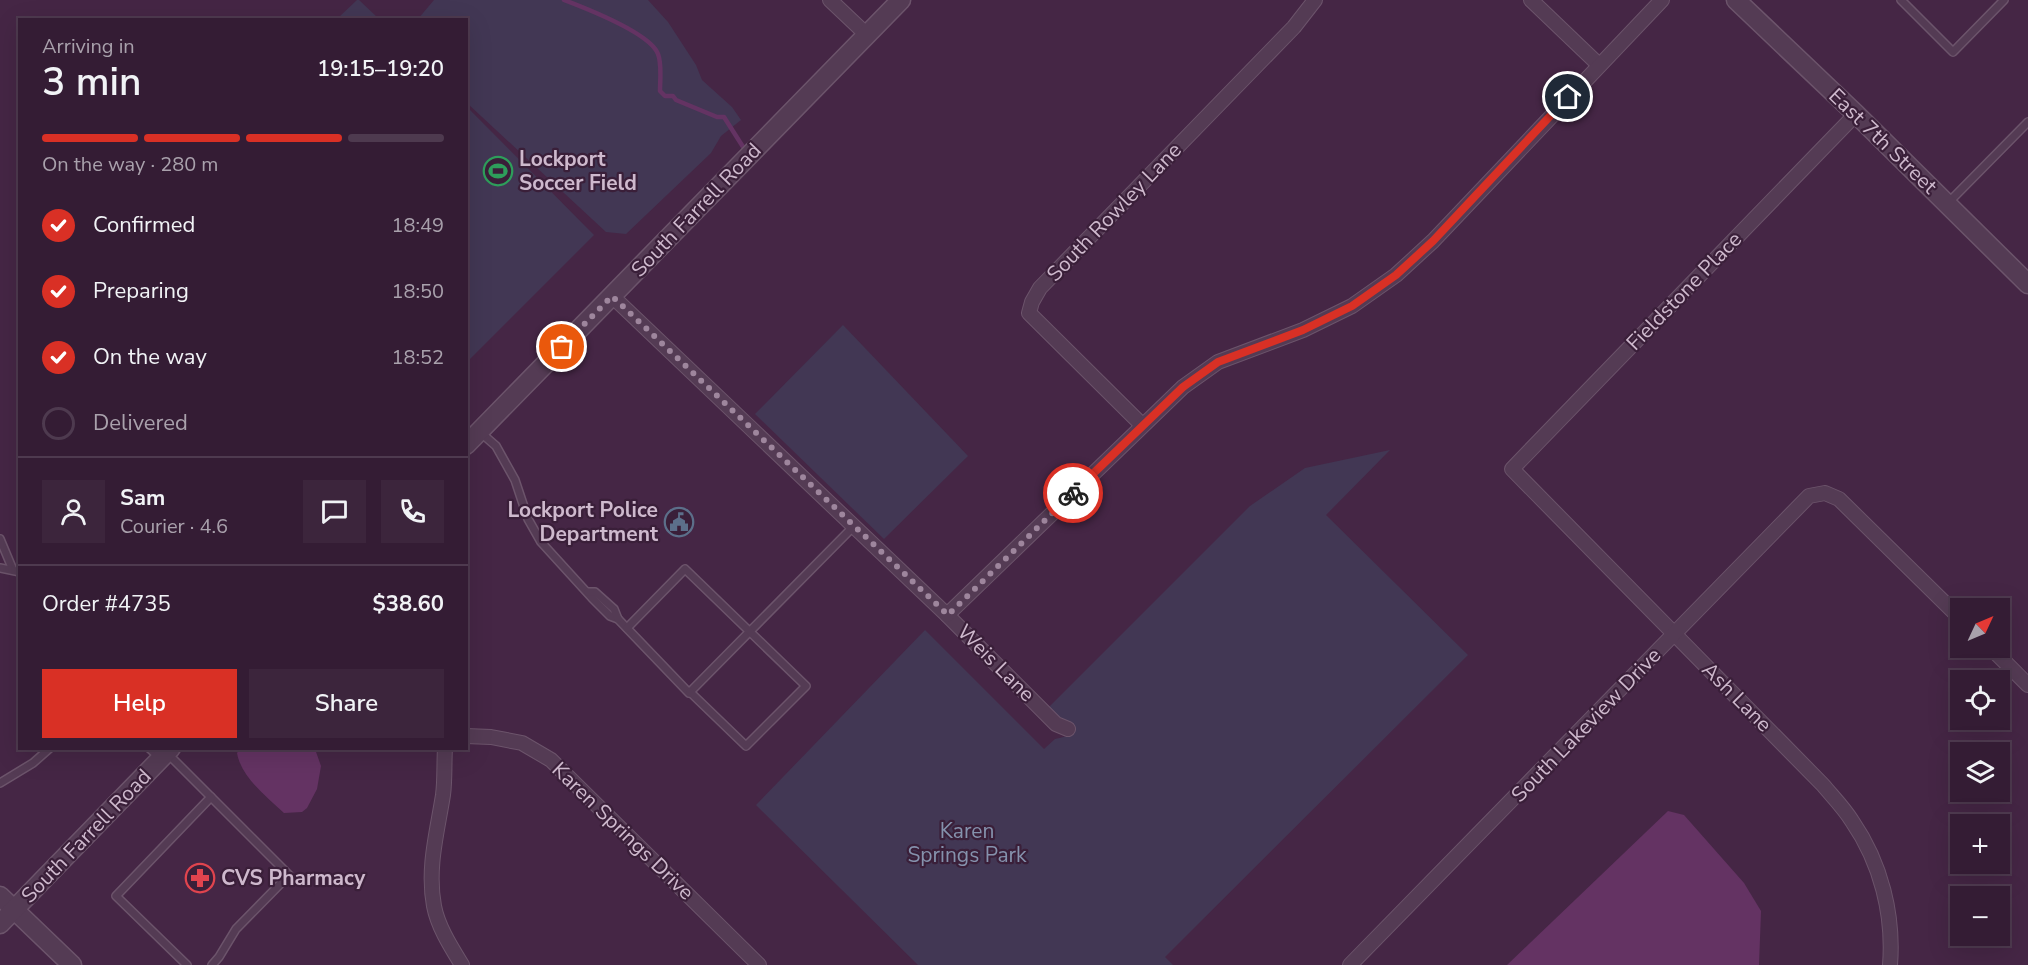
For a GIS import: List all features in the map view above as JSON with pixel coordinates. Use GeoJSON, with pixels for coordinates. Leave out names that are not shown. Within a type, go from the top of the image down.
{"type":"FeatureCollection","features":[{"type":"Feature","properties":{"kind":"street"},"geometry":{"type":"LineString","coordinates":[[830,0],[867,35]]}},
{"type":"Feature","properties":{"kind":"street","name":"South Farrell Road"},"geometry":{"type":"LineString","coordinates":[[468,443],[901,0]]}},
{"type":"Feature","properties":{"kind":"street","name":"South Rowley Lane"},"geometry":{"type":"LineString","coordinates":[[1142,425],[1029,313],[1032,302],[1040,288],[1294,27],[1315,0]]}},
{"type":"Feature","properties":{"kind":"street"},"geometry":{"type":"LineString","coordinates":[[1531,0],[1599,65]]}},
{"type":"Feature","properties":{"kind":"street"},"geometry":{"type":"LineString","coordinates":[[948,615],[1183,387],[1218,362],[1303,330],[1342,311],[1396,275],[1433,241],[1662,0]]}},
{"type":"Feature","properties":{"kind":"street","name":"East 7th Street"},"geometry":{"type":"LineString","coordinates":[[1736,0],[1856,114],[2028,284]]}},
{"type":"Feature","properties":{"kind":"street","name":"Fieldstone Place"},"geometry":{"type":"LineString","coordinates":[[1512,468],[1856,114]]}},
{"type":"Feature","properties":{"kind":"street","name":"Weis Lane"},"geometry":{"type":"LineString","coordinates":[[612,296],[948,615],[1056,724],[1068,729]]}},
{"type":"Feature","properties":{"kind":"street","name":"Ash Lane"},"geometry":{"type":"LineString","coordinates":[[1512,468],[1823,785],[1853,822],[1873,861],[1888,903],[1892,946],[1890,965]]}},
{"type":"Feature","properties":{"kind":"street","name":"South Lakeview Drive"},"geometry":{"type":"LineString","coordinates":[[1350,965],[1809,496],[1825,493],[1839,499],[1950,608]]}},
{"type":"Feature","properties":{"kind":"street"},"geometry":{"type":"LineString","coordinates":[[2001,658],[2028,685]]}},
{"type":"Feature","properties":{"kind":"street","name":"Karen Springs Drive"},"geometry":{"type":"LineString","coordinates":[[468,736],[491,737],[522,743],[551,760],[759,965]]}},
{"type":"Feature","properties":{"kind":"street"},"geometry":{"type":"LineString","coordinates":[[445,750],[444,793],[433,846],[431,879],[434,909],[447,941],[462,965]]}},
{"type":"Feature","properties":{"kind":"street","name":"South Farrell Road"},"geometry":{"type":"LineString","coordinates":[[0,924],[162,752]]}},
{"type":"Feature","properties":{"kind":"street"},"geometry":{"type":"LineString","coordinates":[[0,896],[72,965]]}},
{"type":"Feature","properties":{"kind":"lane"},"geometry":{"type":"LineString","coordinates":[[1901,0],[1953,52],[2004,0]]}},
{"type":"Feature","properties":{"kind":"lane"},"geometry":{"type":"LineString","coordinates":[[1947,204],[2028,122]]}},
{"type":"Feature","properties":{"kind":"lane"},"geometry":{"type":"LineString","coordinates":[[480,432],[496,446],[515,480],[528,519],[541,542],[610,616],[618,619],[690,692],[746,746],[806,686],[685,569],[627,628]]}},
{"type":"Feature","properties":{"kind":"lane"},"geometry":{"type":"LineString","coordinates":[[690,692],[854,526]]}},
{"type":"Feature","properties":{"kind":"lane"},"geometry":{"type":"LineString","coordinates":[[0,539],[16,571]]}},
{"type":"Feature","properties":{"kind":"lane"},"geometry":{"type":"LineString","coordinates":[[0,568],[16,571]]}},
{"type":"Feature","properties":{"kind":"lane"},"geometry":{"type":"LineString","coordinates":[[0,783],[33,763],[48,750]]}},
{"type":"Feature","properties":{"kind":"lane"},"geometry":{"type":"LineString","coordinates":[[162,752],[212,797],[289,875],[236,929],[212,965]]}},
{"type":"Feature","properties":{"kind":"lane"},"geometry":{"type":"LineString","coordinates":[[187,965],[116,896],[212,797]]}},
{"type":"Feature","properties":{"kind":"green space"},"geometry":{"type":"Polygon","coordinates":[[[359,0],[378,18],[338,18],[359,0]]]}},
{"type":"Feature","properties":{"kind":"green space"},"geometry":{"type":"Polygon","coordinates":[[[434,0],[648,0],[668,22],[696,65],[702,80],[732,107],[741,120],[721,136],[711,153],[626,234],[606,232],[468,104],[468,18],[419,18],[434,0]]]}},
{"type":"Feature","properties":{"kind":"green space","name":"Lockport Soccer Field"},"geometry":{"type":"Polygon","coordinates":[[[468,108],[594,235],[468,361],[468,108]]]}},
{"type":"Feature","properties":{"kind":"green space"},"geometry":{"type":"Polygon","coordinates":[[[843,325],[968,456],[884,539],[755,414],[843,325]]]}},
{"type":"Feature","properties":{"kind":"green space","name":"Karen Springs Park"},"geometry":{"type":"Polygon","coordinates":[[[1390,450],[1326,515],[1468,655],[1165,957],[1173,965],[918,965],[756,805],[925,630],[1044,749],[1055,739],[1068,736],[1044,712],[1250,506],[1305,468],[1390,450]]]}},
{"type":"Feature","properties":{"kind":"shaded area"},"geometry":{"type":"Polygon","coordinates":[[[239,750],[315,750],[321,766],[317,789],[307,808],[302,812],[284,813],[249,778],[239,762],[237,753],[239,750]]]}},
{"type":"Feature","properties":{"kind":"shaded area"},"geometry":{"type":"Polygon","coordinates":[[[1668,811],[1684,815],[1744,883],[1761,911],[1759,965],[1507,965],[1668,811]]]}},
{"type":"Feature","properties":{"kind":"waterway"},"geometry":{"type":"LineString","coordinates":[[564,0],[616,22],[653,46],[659,58],[660,91],[665,96],[673,96],[676,100],[717,117],[724,117],[745,150]]}},
{"type":"Feature","properties":{"kind":"way so far"},"geometry":{"type":"LineString","coordinates":[[562,347],[612,296],[948,615],[1073,493]]}},
{"type":"Feature","properties":{"kind":"place","name":"Lockport Soccer Field"},"geometry":{"type":"Point","coordinates":[498,171]}},
{"type":"Feature","properties":{"kind":"place","name":"Lockport Police Department"},"geometry":{"type":"Point","coordinates":[679,522]}},
{"type":"Feature","properties":{"kind":"place","name":"CVS Pharmacy"},"geometry":{"type":"Point","coordinates":[200,878]}},
{"type":"Feature","properties":{"kind":"route"},"geometry":{"type":"LineString","coordinates":[[1073,493],[1183,387],[1218,362],[1303,330],[1352,306],[1396,275],[1433,241],[1568,97]]}}]}
